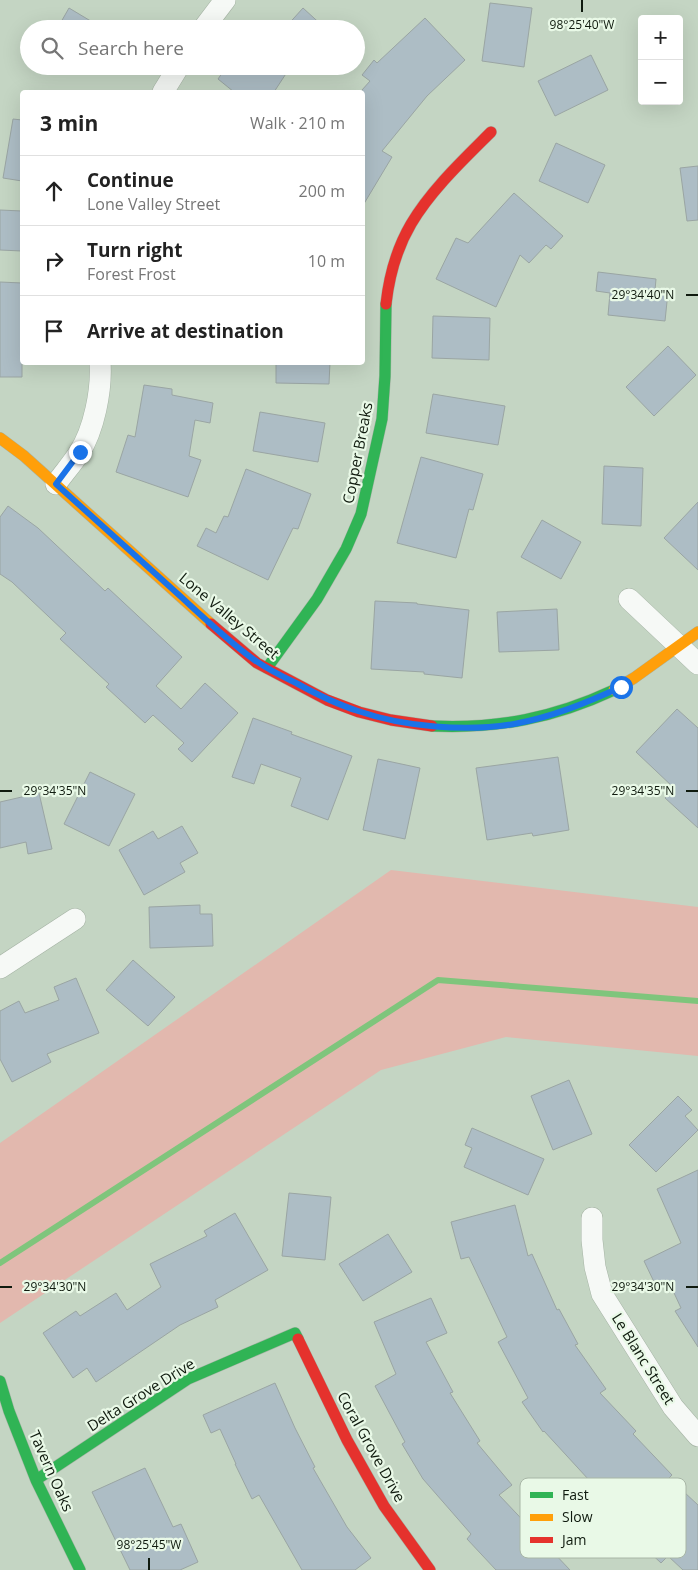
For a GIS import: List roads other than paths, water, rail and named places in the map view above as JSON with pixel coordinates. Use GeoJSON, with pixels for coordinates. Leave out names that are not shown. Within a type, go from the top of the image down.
{"type":"FeatureCollection","features":[{"type":"Feature","properties":{"kind":"street"},"geometry":{"type":"LineString","coordinates":[[210,20],[225,0]]}},
{"type":"Feature","properties":{"kind":"street"},"geometry":{"type":"LineString","coordinates":[[164,90],[173,75]]}},
{"type":"Feature","properties":{"kind":"street","name":"Copper Breaks"},"geometry":{"type":"LineString","coordinates":[[267,668],[317,600],[346,549],[361,514],[382,419],[385,376],[385,311],[388,288],[401,244],[411,224],[445,179],[491,132]]}},
{"type":"Feature","properties":{"kind":"street"},"geometry":{"type":"LineString","coordinates":[[56,484],[80,452],[92,423],[97,404],[100,365]]}},
{"type":"Feature","properties":{"kind":"street","name":"Lone Valley Street"},"geometry":{"type":"LineString","coordinates":[[0,438],[24,456],[218,630],[252,658],[325,699],[358,712],[426,726],[481,727],[514,724],[579,706],[621,687],[680,647],[698,632]]}},
{"type":"Feature","properties":{"kind":"street"},"geometry":{"type":"LineString","coordinates":[[629,599],[698,664]]}},
{"type":"Feature","properties":{"kind":"street"},"geometry":{"type":"LineString","coordinates":[[0,968],[75,919]]}},
{"type":"Feature","properties":{"kind":"street","name":"Le Blanc Street"},"geometry":{"type":"LineString","coordinates":[[592,1218],[595,1267],[602,1294],[673,1407],[698,1436]]}},
{"type":"Feature","properties":{"kind":"street","name":"Delta Grove Drive"},"geometry":{"type":"LineString","coordinates":[[36,1480],[188,1379],[295,1333]]}},
{"type":"Feature","properties":{"kind":"street","name":"Coral Grove Drive"},"geometry":{"type":"LineString","coordinates":[[295,1333],[347,1440],[384,1506],[430,1570]]}},
{"type":"Feature","properties":{"kind":"street","name":"Tavern Oaks"},"geometry":{"type":"LineString","coordinates":[[0,1381],[36,1480],[80,1570]]}},
{"type":"Feature","properties":{"kind":"waterway"},"geometry":{"type":"LineString","coordinates":[[0,1263],[438,980],[698,1001]]}}]}
